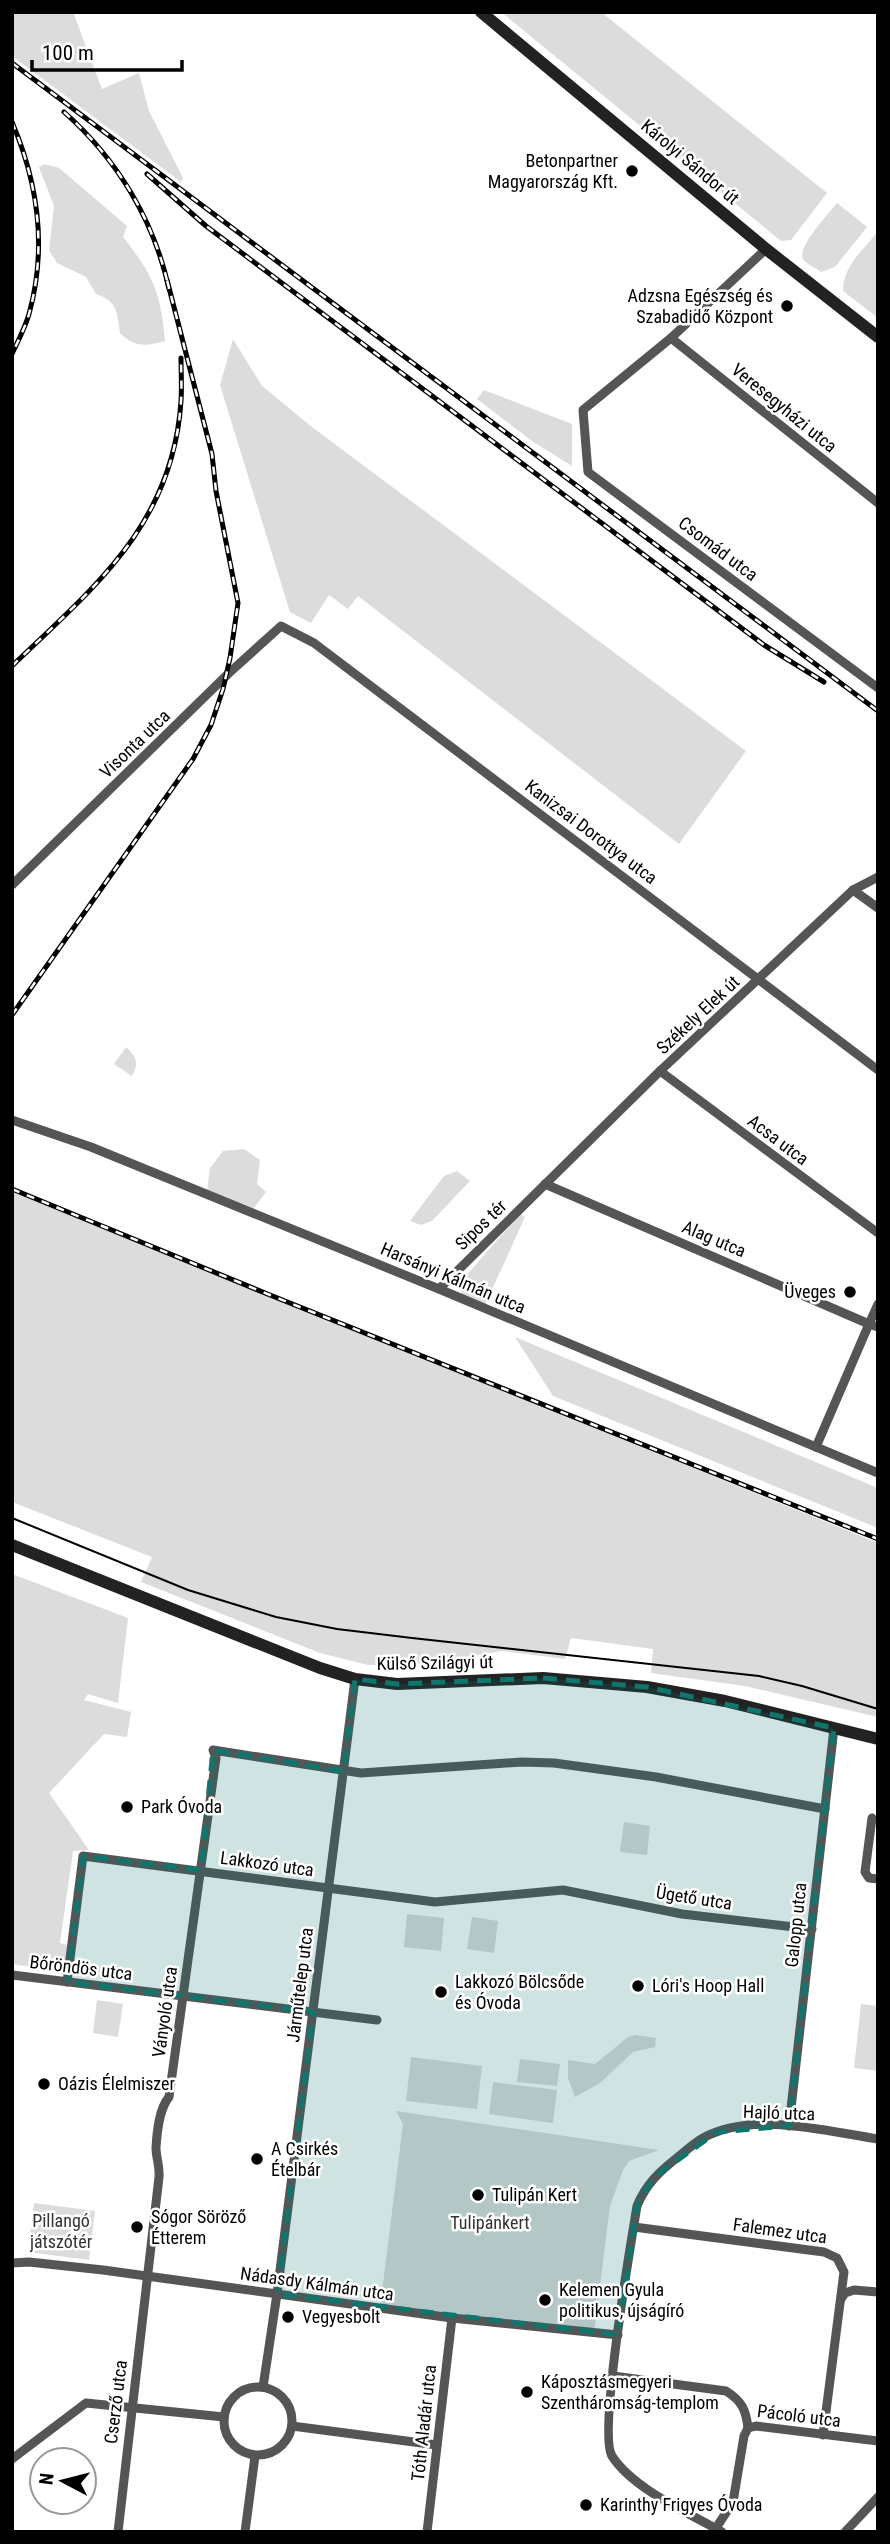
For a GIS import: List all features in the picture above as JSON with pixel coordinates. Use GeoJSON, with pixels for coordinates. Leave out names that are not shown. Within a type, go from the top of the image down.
{"type":"FeatureCollection","features":[{"type":"Feature","properties":{"kind":"street","name":"Károlyi Sándor út"},"geometry":{"type":"LineString","coordinates":[[481,12],[766,249],[878,337]]}},
{"type":"Feature","properties":{"kind":"street"},"geometry":{"type":"LineString","coordinates":[[671,338],[766,249]]}},
{"type":"Feature","properties":{"kind":"street","name":"Csomád utca"},"geometry":{"type":"LineString","coordinates":[[671,338],[583,410],[588,472],[878,688]]}},
{"type":"Feature","properties":{"kind":"street","name":"Veresegyházi utca"},"geometry":{"type":"LineString","coordinates":[[671,338],[878,503]]}},
{"type":"Feature","properties":{"kind":"street","name":"Visonta utca"},"geometry":{"type":"LineString","coordinates":[[12,885],[229,673],[281,626]]}},
{"type":"Feature","properties":{"kind":"street","name":"Kanizsai Dorottya utca"},"geometry":{"type":"LineString","coordinates":[[281,626],[314,643],[878,1070]]}},
{"type":"Feature","properties":{"kind":"street","name":"Székely Elek út"},"geometry":{"type":"LineString","coordinates":[[545,1184],[660,1071],[853,890],[878,877]]}},
{"type":"Feature","properties":{"kind":"street"},"geometry":{"type":"LineString","coordinates":[[853,890],[878,908]]}},
{"type":"Feature","properties":{"kind":"street","name":"Acsa utca"},"geometry":{"type":"LineString","coordinates":[[660,1071],[878,1233]]}},
{"type":"Feature","properties":{"kind":"street","name":"Harsányi Kálmán utca"},"geometry":{"type":"LineString","coordinates":[[12,1120],[91,1147],[439,1289],[878,1474]]}},
{"type":"Feature","properties":{"kind":"street","name":"Sipos tér"},"geometry":{"type":"LineString","coordinates":[[439,1289],[545,1184]]}},
{"type":"Feature","properties":{"kind":"street","name":"Alag utca"},"geometry":{"type":"LineString","coordinates":[[545,1184],[874,1326]]}},
{"type":"Feature","properties":{"kind":"street"},"geometry":{"type":"LineString","coordinates":[[816,1447],[874,1326],[878,1304]]}},
{"type":"Feature","properties":{"kind":"street","name":"Külső Szilágyi út"},"geometry":{"type":"LineString","coordinates":[[12,1545],[320,1668],[355,1679],[397,1684],[543,1678],[647,1687],[726,1701],[878,1739]]}},
{"type":"Feature","properties":{"kind":"street","name":"Járműtelep utca"},"geometry":{"type":"LineString","coordinates":[[262,2387],[277,2294],[355,1679]]}},
{"type":"Feature","properties":{"kind":"street","name":"Galopp utca"},"geometry":{"type":"LineString","coordinates":[[789,2126],[834,1728]]}},
{"type":"Feature","properties":{"kind":"street","name":"Ványoló utca"},"geometry":{"type":"LineString","coordinates":[[148,2276],[160,2167],[156,2149],[162,2105],[169,2097],[184,1996],[216,1758],[213,1750],[343,1771]]}},
{"type":"Feature","properties":{"kind":"street"},"geometry":{"type":"LineString","coordinates":[[343,1771],[361,1773],[522,1762],[554,1763],[656,1777],[825,1809]]}},
{"type":"Feature","properties":{"kind":"street"},"geometry":{"type":"LineString","coordinates":[[872,1818],[865,1872],[869,1878],[878,1879]]}},
{"type":"Feature","properties":{"kind":"street","name":"Lakkozó utca"},"geometry":{"type":"LineString","coordinates":[[67,1982],[83,1856],[435,1902],[573,1891]]}},
{"type":"Feature","properties":{"kind":"street","name":"Ügető utca"},"geometry":{"type":"LineString","coordinates":[[573,1891],[682,1914],[812,1929]]}},
{"type":"Feature","properties":{"kind":"street","name":"Bőröndös utca"},"geometry":{"type":"LineString","coordinates":[[12,1975],[377,2020]]}},
{"type":"Feature","properties":{"kind":"street","name":"Hajló utca"},"geometry":{"type":"LineString","coordinates":[[719,2530],[625,2473],[610,2453],[607,2432],[618,2335],[637,2206],[642,2193],[654,2177],[702,2138],[730,2127],[789,2126],[878,2139]]}},
{"type":"Feature","properties":{"kind":"street","name":"Falemez utca"},"geometry":{"type":"LineString","coordinates":[[634,2227],[828,2253],[842,2264],[844,2272],[841,2299]]}},
{"type":"Feature","properties":{"kind":"street","name":"Nádasdy Kálmán utca"},"geometry":{"type":"LineString","coordinates":[[12,2263],[48,2264],[452,2318],[618,2335]]}},
{"type":"Feature","properties":{"kind":"street","name":"Cserző utca"},"geometry":{"type":"LineString","coordinates":[[118,2532],[148,2276]]}},
{"type":"Feature","properties":{"kind":"street"},"geometry":{"type":"LineString","coordinates":[[823,2435],[841,2299],[845,2292],[854,2290],[878,2292]]}},
{"type":"Feature","properties":{"kind":"street","name":"Tóth Aladár utca"},"geometry":{"type":"LineString","coordinates":[[427,2532],[452,2318]]}},
{"type":"Feature","properties":{"kind":"street","name":"Pácoló utca"},"geometry":{"type":"LineString","coordinates":[[613,2376],[726,2391],[739,2399],[746,2411],[748,2428],[756,2426],[878,2441]]}},
{"type":"Feature","properties":{"kind":"street"},"geometry":{"type":"LineString","coordinates":[[262,2387],[282,2396],[288,2405],[292,2426],[283,2444],[265,2455],[255,2456],[244,2453],[228,2438],[223,2417],[226,2407],[241,2391],[262,2387]]}},
{"type":"Feature","properties":{"kind":"street"},"geometry":{"type":"LineString","coordinates":[[12,2459],[86,2403],[223,2417]]}},
{"type":"Feature","properties":{"kind":"street"},"geometry":{"type":"LineString","coordinates":[[292,2426],[437,2445]]}},
{"type":"Feature","properties":{"kind":"street"},"geometry":{"type":"LineString","coordinates":[[719,2530],[733,2502],[744,2436],[748,2428]]}},
{"type":"Feature","properties":{"kind":"street"},"geometry":{"type":"LineString","coordinates":[[245,2532],[255,2456]]}},
{"type":"Feature","properties":{"kind":"street"},"geometry":{"type":"LineString","coordinates":[[845,2532],[878,2497]]}},
{"type":"Feature","properties":{"kind":"highlighted area"},"geometry":{"type":"Polygon","coordinates":[[[543,1678],[647,1687],[834,1728],[789,2126],[717,2132],[654,2177],[637,2206],[618,2335],[277,2294],[313,2012],[67,1982],[83,1856],[201,1870],[213,1750],[343,1771],[355,1679],[397,1684],[543,1678]]]}},
{"type":"Feature","properties":{"kind":"green space"},"geometry":{"type":"Polygon","coordinates":[[[12,12],[73,12],[102,89],[139,73],[149,111],[183,178],[181,182],[12,56],[12,12]]]}},
{"type":"Feature","properties":{"kind":"green space"},"geometry":{"type":"Polygon","coordinates":[[[501,12],[601,12],[827,193],[791,240],[781,241],[501,12]]]}},
{"type":"Feature","properties":{"kind":"green space"},"geometry":{"type":"Polygon","coordinates":[[[45,164],[59,168],[127,226],[123,237],[154,285],[165,341],[141,344],[125,338],[120,333],[117,314],[112,304],[96,294],[86,277],[57,263],[49,250],[54,206],[39,167],[45,164]]]}},
{"type":"Feature","properties":{"kind":"green space"},"geometry":{"type":"Polygon","coordinates":[[[837,203],[867,227],[835,267],[821,272],[804,261],[802,254],[809,239],[837,203]]]}},
{"type":"Feature","properties":{"kind":"green space"},"geometry":{"type":"Polygon","coordinates":[[[876,234],[878,318],[843,291],[849,267],[876,234]]]}},
{"type":"Feature","properties":{"kind":"green space"},"geometry":{"type":"Polygon","coordinates":[[[233,339],[262,386],[312,427],[746,751],[679,844],[358,596],[348,609],[329,595],[311,623],[290,612],[220,385],[233,339]]]}},
{"type":"Feature","properties":{"kind":"green space"},"geometry":{"type":"Polygon","coordinates":[[[484,390],[572,424],[572,466],[532,441],[477,399],[484,390]]]}},
{"type":"Feature","properties":{"kind":"green space"},"geometry":{"type":"Polygon","coordinates":[[[126,1047],[136,1060],[132,1076],[114,1064],[126,1047]]]}},
{"type":"Feature","properties":{"kind":"green space"},"geometry":{"type":"Polygon","coordinates":[[[244,1149],[260,1160],[257,1184],[266,1192],[254,1208],[207,1191],[210,1168],[223,1151],[244,1149]]]}},
{"type":"Feature","properties":{"kind":"green space"},"geometry":{"type":"Polygon","coordinates":[[[457,1171],[470,1181],[432,1221],[421,1225],[410,1221],[444,1176],[457,1171]]]}},
{"type":"Feature","properties":{"kind":"green space"},"geometry":{"type":"Polygon","coordinates":[[[12,1192],[878,1543],[878,1717],[745,1686],[651,1673],[653,1649],[571,1638],[565,1659],[502,1651],[423,1664],[368,1665],[320,1653],[141,1582],[152,1557],[12,1502],[12,1192]]]}},
{"type":"Feature","properties":{"kind":"green space"},"geometry":{"type":"Polygon","coordinates":[[[520,1214],[525,1217],[485,1305],[462,1296],[464,1278],[520,1214]]]}},
{"type":"Feature","properties":{"kind":"green space"},"geometry":{"type":"Polygon","coordinates":[[[515,1337],[878,1488],[878,1528],[553,1396],[515,1337]]]}},
{"type":"Feature","properties":{"kind":"green space"},"geometry":{"type":"Polygon","coordinates":[[[12,1574],[128,1618],[118,1703],[88,1694],[84,1700],[131,1712],[127,1737],[104,1734],[49,1793],[89,1850],[73,1851],[60,1943],[68,1945],[64,1972],[12,1964],[12,1574]]]}},
{"type":"Feature","properties":{"kind":"green space"},"geometry":{"type":"Polygon","coordinates":[[[624,1822],[650,1826],[647,1855],[620,1852],[624,1822]]]}},
{"type":"Feature","properties":{"kind":"green space"},"geometry":{"type":"Polygon","coordinates":[[[407,1914],[444,1918],[441,1951],[404,1947],[407,1914]]]}},
{"type":"Feature","properties":{"kind":"green space"},"geometry":{"type":"Polygon","coordinates":[[[472,1917],[498,1921],[494,1953],[467,1949],[472,1917]]]}},
{"type":"Feature","properties":{"kind":"green space"},"geometry":{"type":"Polygon","coordinates":[[[97,2000],[123,2004],[118,2037],[93,2033],[97,2000]]]}},
{"type":"Feature","properties":{"kind":"green space"},"geometry":{"type":"Polygon","coordinates":[[[861,2004],[878,2006],[878,2071],[854,2068],[861,2004]]]}},
{"type":"Feature","properties":{"kind":"green space"},"geometry":{"type":"Polygon","coordinates":[[[636,2035],[656,2038],[655,2047],[633,2052],[600,2083],[575,2097],[568,2078],[568,2060],[595,2064],[628,2037],[636,2035]]]}},
{"type":"Feature","properties":{"kind":"green space"},"geometry":{"type":"Polygon","coordinates":[[[411,2057],[482,2066],[477,2109],[406,2101],[411,2057]]]}},
{"type":"Feature","properties":{"kind":"green space"},"geometry":{"type":"Polygon","coordinates":[[[520,2059],[560,2064],[557,2086],[517,2082],[520,2059]]]}},
{"type":"Feature","properties":{"kind":"green space"},"geometry":{"type":"Polygon","coordinates":[[[493,2082],[557,2090],[553,2123],[489,2114],[493,2082]]]}},
{"type":"Feature","properties":{"kind":"green space","name":"Tulipánkert"},"geometry":{"type":"Polygon","coordinates":[[[396,2111],[659,2150],[629,2161],[610,2206],[594,2333],[380,2308],[403,2124],[396,2111]]]}},
{"type":"Feature","properties":{"kind":"green space","name":"Pillangó játszótér"},"geometry":{"type":"Polygon","coordinates":[[[34,2203],[95,2211],[89,2260],[28,2252],[34,2203]]]}},
{"type":"Feature","properties":{"kind":"tram line"},"geometry":{"type":"LineString","coordinates":[[12,1518],[188,1590],[276,1617],[337,1629],[759,1676],[878,1709]]}},
{"type":"Feature","properties":{"kind":"railway"},"geometry":{"type":"LineString","coordinates":[[12,63],[878,711]]}},
{"type":"Feature","properties":{"kind":"railway"},"geometry":{"type":"LineString","coordinates":[[64,112],[101,150],[131,192],[154,239],[169,289]]}},
{"type":"Feature","properties":{"kind":"railway"},"geometry":{"type":"LineString","coordinates":[[12,122],[34,192],[38,241],[35,290],[29,314],[12,354]]}},
{"type":"Feature","properties":{"kind":"railway"},"geometry":{"type":"LineString","coordinates":[[147,174],[206,226],[764,645],[824,682]]}},
{"type":"Feature","properties":{"kind":"railway"},"geometry":{"type":"LineString","coordinates":[[12,1015],[193,759],[211,725],[230,658],[238,603],[216,491],[212,454],[167,280]]}},
{"type":"Feature","properties":{"kind":"railway"},"geometry":{"type":"LineString","coordinates":[[12,666],[99,580],[146,519],[163,484],[175,445],[181,401],[181,358]]}},
{"type":"Feature","properties":{"kind":"railway"},"geometry":{"type":"LineString","coordinates":[[12,1189],[878,1539]]}},
{"type":"Feature","properties":{"kind":"place","name":"Betonpartner Magyarország Kft."},"geometry":{"type":"Point","coordinates":[632,171]}},
{"type":"Feature","properties":{"kind":"place","name":"Adzsna Egészség és Szabadidő Központ"},"geometry":{"type":"Point","coordinates":[787,306]}},
{"type":"Feature","properties":{"kind":"place","name":"Üveges"},"geometry":{"type":"Point","coordinates":[850,1292]}},
{"type":"Feature","properties":{"kind":"place","name":"Park Óvoda"},"geometry":{"type":"Point","coordinates":[127,1807]}},
{"type":"Feature","properties":{"kind":"place","name":"Lóri's Hoop Hall"},"geometry":{"type":"Point","coordinates":[638,1986]}},
{"type":"Feature","properties":{"kind":"place","name":"Lakkozó Bölcsőde és Óvoda"},"geometry":{"type":"Point","coordinates":[441,1992]}},
{"type":"Feature","properties":{"kind":"place","name":"Oázis Élelmiszer"},"geometry":{"type":"Point","coordinates":[44,2084]}},
{"type":"Feature","properties":{"kind":"place","name":"A Csirkés Ételbár"},"geometry":{"type":"Point","coordinates":[257,2159]}},
{"type":"Feature","properties":{"kind":"place","name":"Tulipán Kert"},"geometry":{"type":"Point","coordinates":[478,2195]}},
{"type":"Feature","properties":{"kind":"place","name":"Sógor Söröző Étterem"},"geometry":{"type":"Point","coordinates":[137,2227]}},
{"type":"Feature","properties":{"kind":"place","name":"Kelemen Gyula politikus, újságíró"},"geometry":{"type":"Point","coordinates":[545,2300]}},
{"type":"Feature","properties":{"kind":"place","name":"Vegyesbolt"},"geometry":{"type":"Point","coordinates":[288,2317]}},
{"type":"Feature","properties":{"kind":"place","name":"Káposztásmegyeri Szentháromság-templom"},"geometry":{"type":"Point","coordinates":[527,2392]}},
{"type":"Feature","properties":{"kind":"place","name":"Karinthy Frigyes Óvoda"},"geometry":{"type":"Point","coordinates":[586,2505]}}]}
